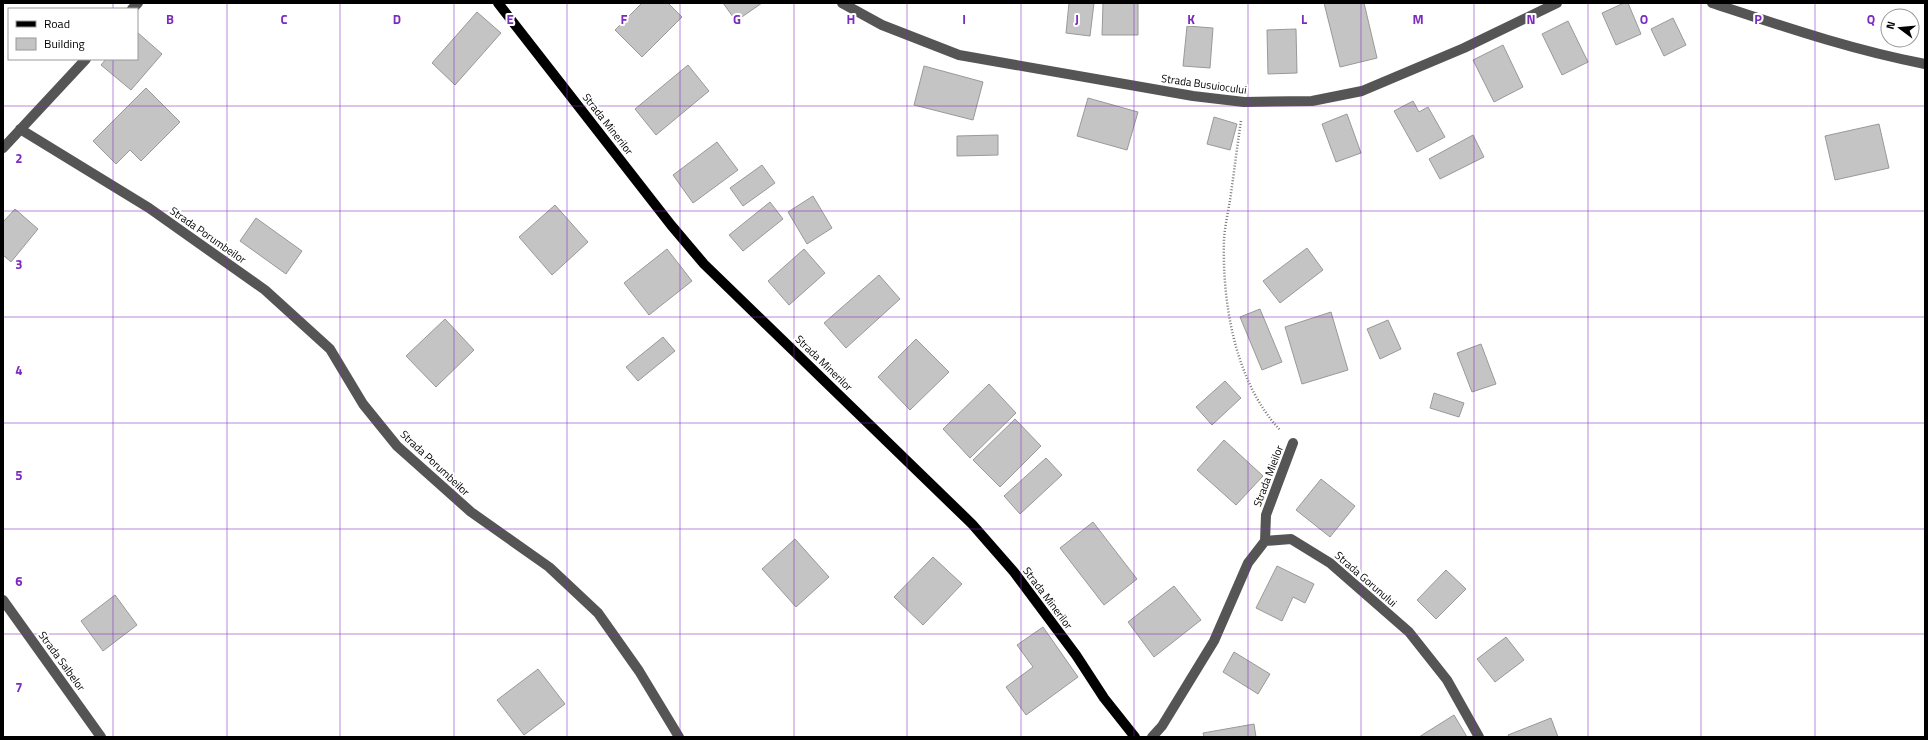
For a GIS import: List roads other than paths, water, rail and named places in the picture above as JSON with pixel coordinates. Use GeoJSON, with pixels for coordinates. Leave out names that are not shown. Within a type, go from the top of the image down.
{"type":"FeatureCollection","features":[{"type":"Feature","properties":{"kind":"main road","name":"Strada Minerilor"},"geometry":{"type":"LineString","coordinates":[[498,3],[704,264],[972,524],[1014,572],[1076,655],[1104,698],[1135,737]]}},
{"type":"Feature","properties":{"kind":"street","name":"Strada Busuiocului"},"geometry":{"type":"LineString","coordinates":[[842,3],[882,25],[959,55],[1193,96],[1244,102],[1312,101],[1362,91],[1464,48],[1557,3]]}},
{"type":"Feature","properties":{"kind":"street"},"geometry":{"type":"LineString","coordinates":[[1712,3],[1882,56],[1925,64]]}},
{"type":"Feature","properties":{"kind":"street"},"geometry":{"type":"LineString","coordinates":[[3,148],[85,60]]}},
{"type":"Feature","properties":{"kind":"street","name":"Strada Porumbeilor"},"geometry":{"type":"LineString","coordinates":[[20,129],[150,208],[265,290],[330,349],[363,404],[397,446],[471,512],[549,567],[598,613],[638,671],[679,737]]}},
{"type":"Feature","properties":{"kind":"street","name":"Strada Mieilor"},"geometry":{"type":"LineString","coordinates":[[1265,541],[1266,515],[1293,443]]}},
{"type":"Feature","properties":{"kind":"street","name":"Strada Gorunului"},"geometry":{"type":"LineString","coordinates":[[1265,541],[1291,539],[1330,563],[1409,632],[1447,680],[1479,737]]}},
{"type":"Feature","properties":{"kind":"street"},"geometry":{"type":"LineString","coordinates":[[1152,737],[1162,726],[1214,640],[1248,563],[1265,541]]}},
{"type":"Feature","properties":{"kind":"street","name":"Strada Salbelor"},"geometry":{"type":"LineString","coordinates":[[3,600],[101,737]]}}]}
